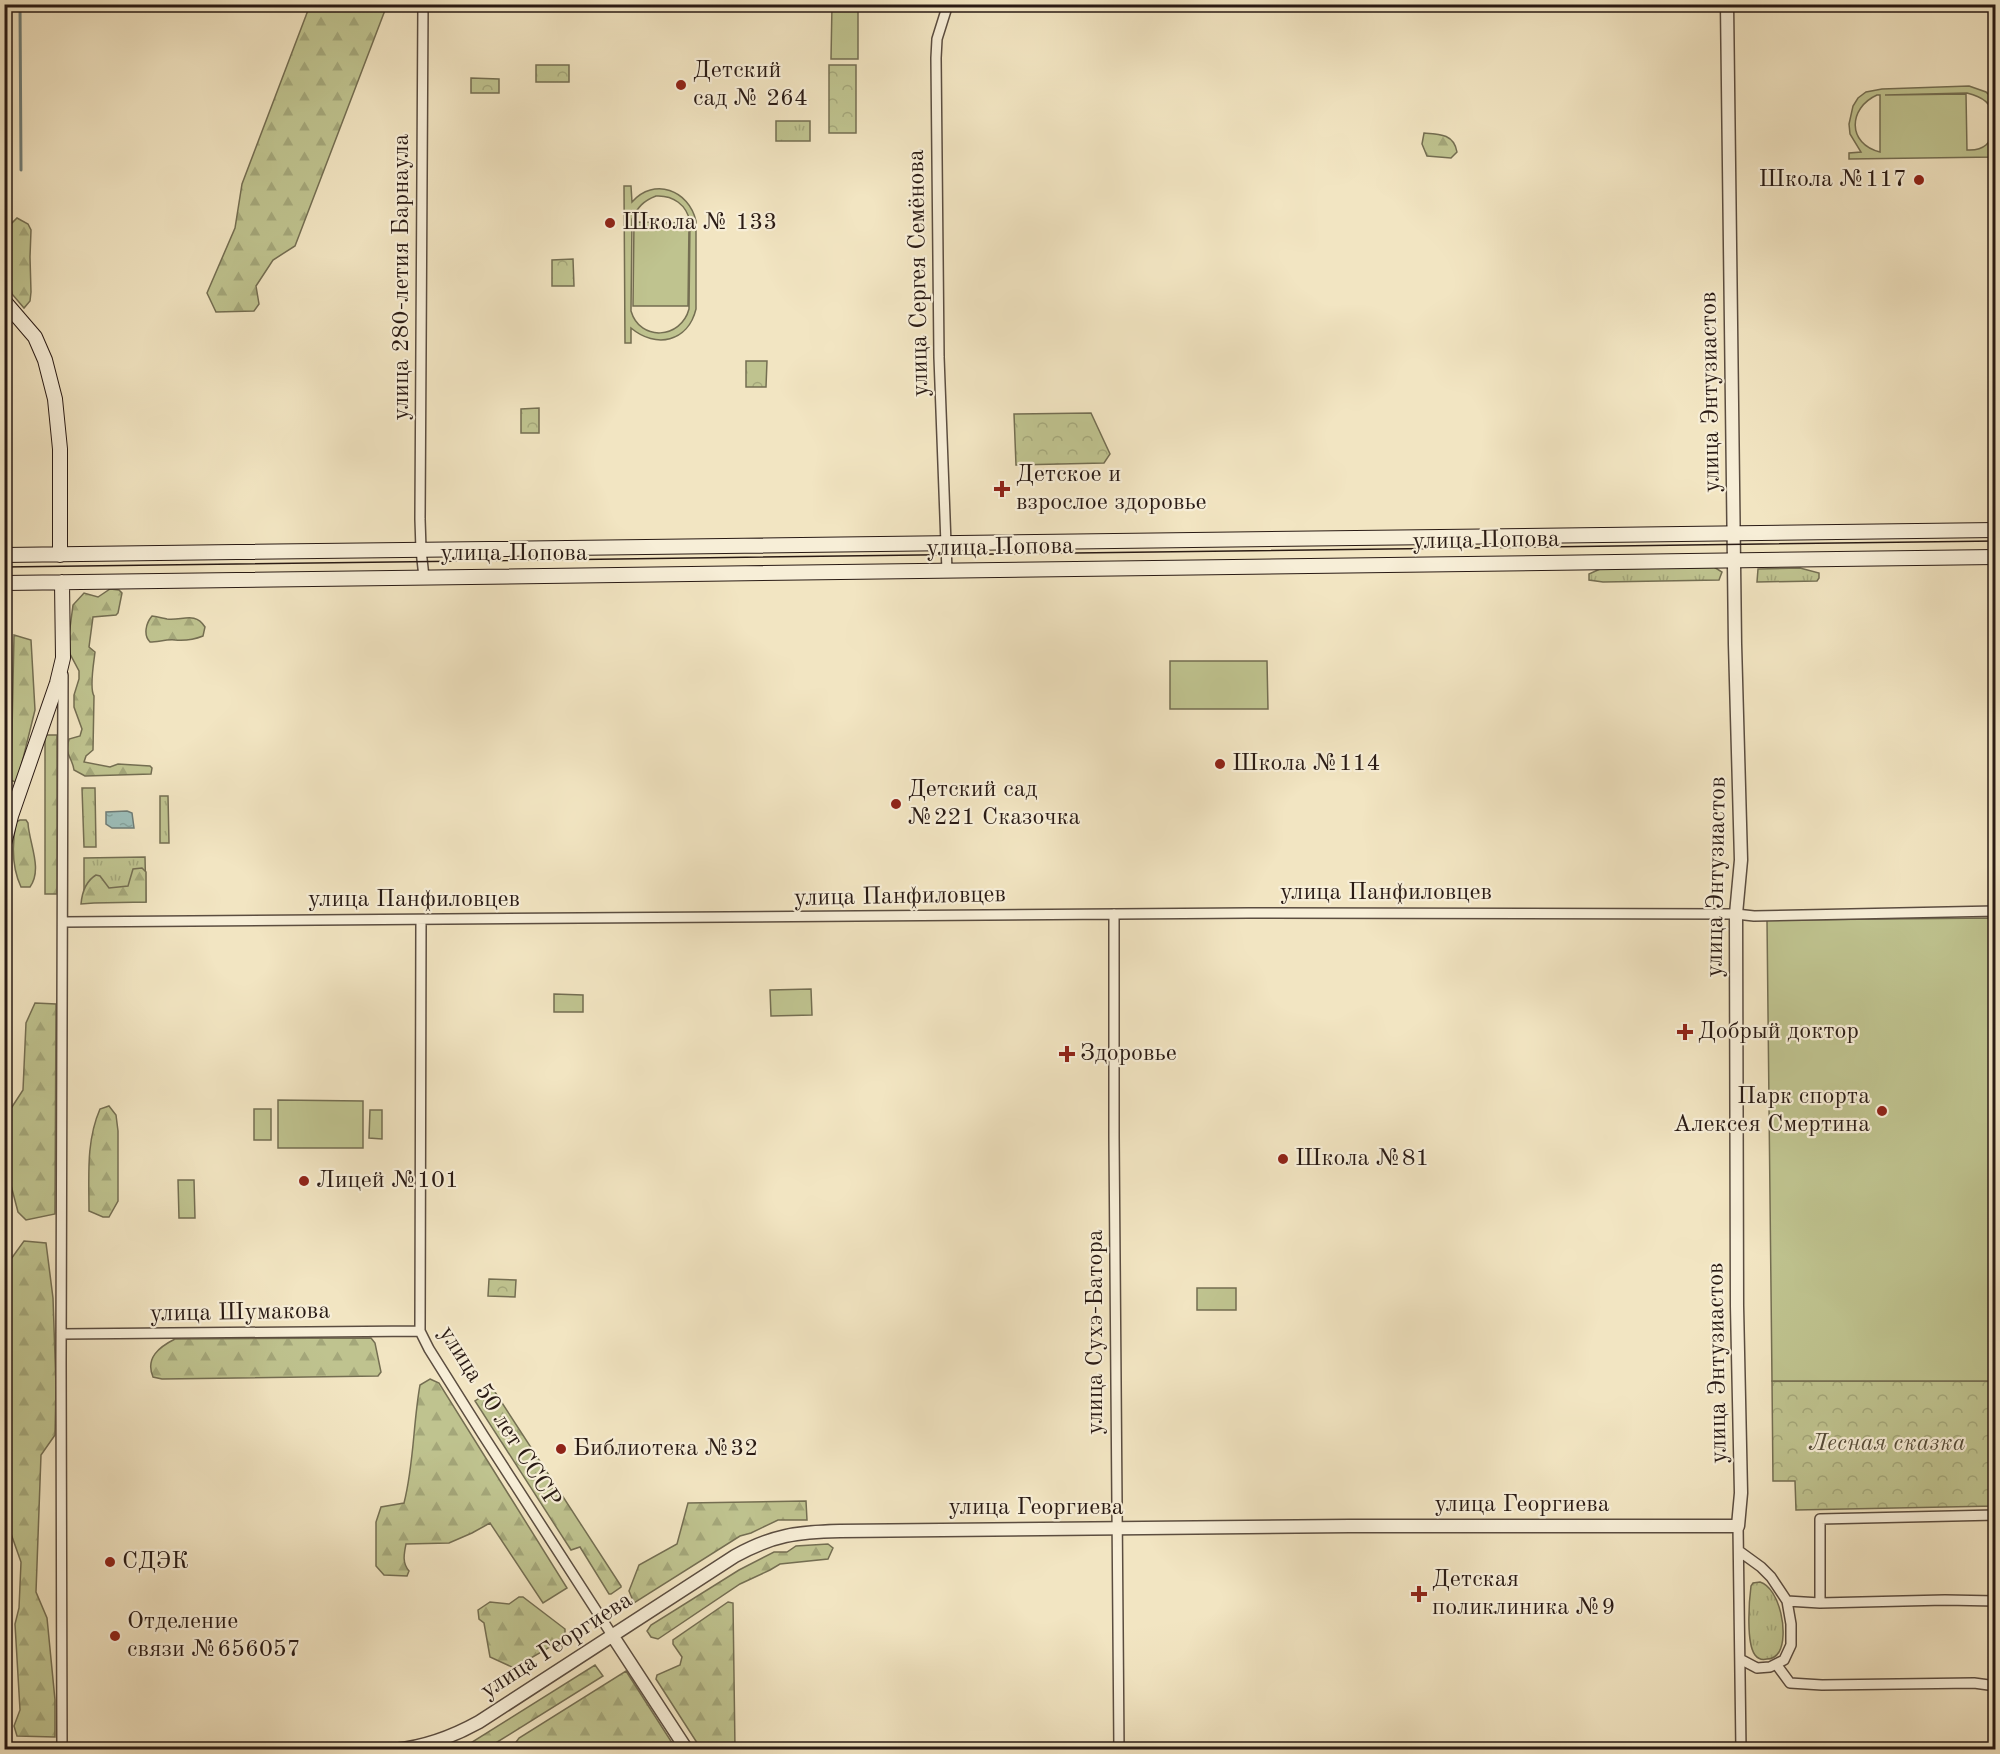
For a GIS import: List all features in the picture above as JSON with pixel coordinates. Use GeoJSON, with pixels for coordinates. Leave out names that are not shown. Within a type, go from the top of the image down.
{"type":"FeatureCollection","features":[{"type":"Feature","properties":{"kind":"main road"},"geometry":{"type":"LineString","coordinates":[[4,302],[35,337],[45,360],[55,399],[60,449],[60,555]]}},
{"type":"Feature","properties":{"kind":"main road","name":"улица Попова"},"geometry":{"type":"LineString","coordinates":[[4,555],[1995,530]]}},
{"type":"Feature","properties":{"kind":"main road"},"geometry":{"type":"LineString","coordinates":[[289,552],[289,579]]}},
{"type":"Feature","properties":{"kind":"main road","name":"улица Попова"},"geometry":{"type":"LineString","coordinates":[[4,583],[1995,557]]}},
{"type":"Feature","properties":{"kind":"main road"},"geometry":{"type":"LineString","coordinates":[[4,844],[11,816],[57,683],[63,658],[62,582]]}},
{"type":"Feature","properties":{"kind":"street","name":"улица 280-летия Барнаула"},"geometry":{"type":"LineString","coordinates":[[423,4],[421,550],[424,577]]}},
{"type":"Feature","properties":{"kind":"street","name":"улица Сергея Семёнова"},"geometry":{"type":"LineString","coordinates":[[946,571],[939,357],[936,58],[937,39],[948,4]]}},
{"type":"Feature","properties":{"kind":"street","name":"улица Энтузиастов"},"geometry":{"type":"LineString","coordinates":[[1727,4],[1735,644],[1741,860],[1736,914],[1737,1306],[1741,1482],[1738,1551],[1742,1749]]}},
{"type":"Feature","properties":{"kind":"street"},"geometry":{"type":"LineString","coordinates":[[62,1749],[63,658]]}},
{"type":"Feature","properties":{"kind":"street","name":"улица Панфиловцев"},"geometry":{"type":"LineString","coordinates":[[63,922],[1440,912],[1754,916],[1995,911]]}},
{"type":"Feature","properties":{"kind":"street","name":"улица Сухэ-Батора"},"geometry":{"type":"LineString","coordinates":[[1114,914],[1119,1749]]}},
{"type":"Feature","properties":{"kind":"street","name":"улица 50 лет СССР"},"geometry":{"type":"LineString","coordinates":[[421,920],[420,1330],[429,1349],[483,1435],[687,1749]]}},
{"type":"Feature","properties":{"kind":"street","name":"улица Шумакова"},"geometry":{"type":"LineString","coordinates":[[61,1334],[420,1330]]}},
{"type":"Feature","properties":{"kind":"street"},"geometry":{"type":"LineString","coordinates":[[1820,1603],[1820,1519],[1995,1515]]}},
{"type":"Feature","properties":{"kind":"street","name":"улица Георгиева"},"geometry":{"type":"LineString","coordinates":[[394,1749],[412,1748],[438,1742],[461,1733],[735,1556],[758,1543],[784,1535],[840,1531],[1350,1526],[1738,1526]]}},
{"type":"Feature","properties":{"kind":"street"},"geometry":{"type":"LineString","coordinates":[[1738,1551],[1771,1577],[1786,1601],[1791,1624],[1791,1645],[1784,1660],[1770,1667],[1757,1668],[1740,1659]]}},
{"type":"Feature","properties":{"kind":"street"},"geometry":{"type":"LineString","coordinates":[[1786,1601],[1820,1603],[1995,1601]]}},
{"type":"Feature","properties":{"kind":"street"},"geometry":{"type":"LineString","coordinates":[[1776,1664],[1790,1683],[1822,1685],[1974,1683],[1995,1686]]}},
{"type":"Feature","properties":{"kind":"green space"},"geometry":{"type":"Polygon","coordinates":[[[310,5],[387,5],[295,246],[273,260],[256,286],[259,304],[254,311],[216,312],[207,293],[235,228],[242,184],[310,5]]]}},
{"type":"Feature","properties":{"kind":"green space"},"geometry":{"type":"Polygon","coordinates":[[[832,5],[858,5],[858,59],[831,59],[832,5]]]}},
{"type":"Feature","properties":{"kind":"green space"},"geometry":{"type":"Polygon","coordinates":[[[536,65],[569,65],[569,82],[536,82],[536,65]]]}},
{"type":"Feature","properties":{"kind":"green space"},"geometry":{"type":"Polygon","coordinates":[[[829,65],[856,65],[856,133],[829,133],[829,65]]]}},
{"type":"Feature","properties":{"kind":"green space"},"geometry":{"type":"Polygon","coordinates":[[[471,78],[499,79],[499,93],[471,93],[471,78]]]}},
{"type":"Feature","properties":{"kind":"green space"},"geometry":{"type":"Polygon","coordinates":[[[1969,86],[1986,92],[1995,101],[1995,120],[1992,109],[1986,102],[1967,93],[1885,95],[1966,94],[1967,150],[1978,149],[1986,145],[1992,137],[1995,126],[1995,146],[1991,151],[1995,152],[1995,157],[1849,159],[1849,153],[1861,152],[1850,134],[1849,124],[1853,106],[1866,92],[1882,89],[1969,86]],[[1880,95],[1867,101],[1861,108],[1855,125],[1862,142],[1869,148],[1880,152],[1880,95]]]}},
{"type":"Feature","properties":{"kind":"green space"},"geometry":{"type":"Polygon","coordinates":[[[776,121],[810,121],[810,141],[776,141],[776,121]]]}},
{"type":"Feature","properties":{"kind":"green space"},"geometry":{"type":"Polygon","coordinates":[[[1424,133],[1449,138],[1457,152],[1451,158],[1427,156],[1422,144],[1424,133]]]}},
{"type":"Feature","properties":{"kind":"green space"},"geometry":{"type":"Polygon","coordinates":[[[624,186],[631,186],[632,202],[650,190],[670,190],[686,201],[696,221],[696,309],[692,320],[679,335],[670,339],[651,339],[631,328],[631,343],[625,343],[624,186]],[[656,196],[644,202],[632,219],[631,311],[643,328],[660,333],[678,326],[685,319],[689,309],[690,222],[686,211],[678,202],[656,196]]]}},
{"type":"Feature","properties":{"kind":"green space"},"geometry":{"type":"Polygon","coordinates":[[[17,218],[28,224],[31,230],[31,292],[30,301],[24,308],[12,294],[9,277],[7,239],[11,224],[17,218]]]}},
{"type":"Feature","properties":{"kind":"green space"},"geometry":{"type":"Polygon","coordinates":[[[634,222],[689,223],[688,306],[633,306],[634,222]]]}},
{"type":"Feature","properties":{"kind":"green space"},"geometry":{"type":"Polygon","coordinates":[[[573,259],[574,286],[552,286],[552,260],[573,259]]]}},
{"type":"Feature","properties":{"kind":"green space"},"geometry":{"type":"Polygon","coordinates":[[[746,361],[767,361],[766,387],[746,387],[746,361]]]}},
{"type":"Feature","properties":{"kind":"green space"},"geometry":{"type":"Polygon","coordinates":[[[539,408],[539,433],[521,433],[521,409],[539,408]]]}},
{"type":"Feature","properties":{"kind":"green space"},"geometry":{"type":"Polygon","coordinates":[[[1091,413],[1110,454],[1104,463],[1016,465],[1014,414],[1091,413]]]}},
{"type":"Feature","properties":{"kind":"green space"},"geometry":{"type":"Polygon","coordinates":[[[1714,567],[1722,572],[1719,580],[1603,582],[1589,580],[1589,574],[1600,569],[1714,567]]]}},
{"type":"Feature","properties":{"kind":"green space"},"geometry":{"type":"Polygon","coordinates":[[[1800,568],[1819,573],[1819,578],[1817,581],[1757,582],[1758,569],[1800,568]]]}},
{"type":"Feature","properties":{"kind":"green space"},"geometry":{"type":"Polygon","coordinates":[[[110,589],[119,590],[122,593],[118,613],[93,617],[89,647],[95,652],[92,681],[93,750],[86,756],[84,762],[110,767],[118,764],[150,766],[151,774],[85,776],[74,770],[68,753],[69,739],[80,736],[82,729],[74,707],[79,671],[69,652],[68,643],[73,605],[84,593],[98,597],[110,589]]]}},
{"type":"Feature","properties":{"kind":"green space"},"geometry":{"type":"Polygon","coordinates":[[[152,616],[167,619],[197,619],[205,627],[203,636],[189,640],[150,642],[146,629],[152,616]]]}},
{"type":"Feature","properties":{"kind":"green space"},"geometry":{"type":"Polygon","coordinates":[[[14,635],[31,640],[35,710],[17,783],[11,780],[14,635]]]}},
{"type":"Feature","properties":{"kind":"green space"},"geometry":{"type":"Polygon","coordinates":[[[1170,661],[1267,661],[1268,709],[1170,709],[1170,661]]]}},
{"type":"Feature","properties":{"kind":"green space"},"geometry":{"type":"Polygon","coordinates":[[[45,735],[57,735],[57,894],[45,894],[45,735]]]}},
{"type":"Feature","properties":{"kind":"green space"},"geometry":{"type":"Polygon","coordinates":[[[82,788],[95,788],[96,847],[84,847],[82,788]]]}},
{"type":"Feature","properties":{"kind":"green space"},"geometry":{"type":"Polygon","coordinates":[[[160,796],[168,796],[169,843],[160,843],[160,796]]]}},
{"type":"Feature","properties":{"kind":"green space"},"geometry":{"type":"Polygon","coordinates":[[[26,820],[28,823],[34,856],[34,880],[30,887],[21,887],[14,863],[16,822],[26,820]]]}},
{"type":"Feature","properties":{"kind":"green space"},"geometry":{"type":"Polygon","coordinates":[[[145,857],[146,902],[84,902],[84,858],[145,857]]]}},
{"type":"Feature","properties":{"kind":"green space"},"geometry":{"type":"Polygon","coordinates":[[[142,868],[146,872],[146,902],[81,904],[85,888],[96,875],[100,876],[109,888],[128,886],[133,869],[142,868]]]}},
{"type":"Feature","properties":{"kind":"green space","name":"Парк спорта Алексея Смертина"},"geometry":{"type":"Polygon","coordinates":[[[1995,918],[1995,1381],[1772,1381],[1767,920],[1995,918]]]}},
{"type":"Feature","properties":{"kind":"green space"},"geometry":{"type":"Polygon","coordinates":[[[811,989],[812,1015],[771,1016],[770,990],[811,989]]]}},
{"type":"Feature","properties":{"kind":"green space"},"geometry":{"type":"Polygon","coordinates":[[[554,994],[583,995],[583,1012],[554,1012],[554,994]]]}},
{"type":"Feature","properties":{"kind":"green space"},"geometry":{"type":"Polygon","coordinates":[[[35,1003],[56,1004],[55,1214],[26,1220],[18,1212],[7,1170],[10,1110],[23,1090],[26,1023],[35,1003]]]}},
{"type":"Feature","properties":{"kind":"green space"},"geometry":{"type":"Polygon","coordinates":[[[278,1100],[363,1101],[363,1148],[278,1148],[278,1100]]]}},
{"type":"Feature","properties":{"kind":"green space"},"geometry":{"type":"Polygon","coordinates":[[[109,1106],[116,1115],[118,1131],[118,1201],[109,1217],[103,1217],[89,1211],[89,1159],[92,1134],[100,1109],[109,1106]]]}},
{"type":"Feature","properties":{"kind":"green space"},"geometry":{"type":"Polygon","coordinates":[[[254,1109],[271,1109],[271,1140],[254,1140],[254,1109]]]}},
{"type":"Feature","properties":{"kind":"green space"},"geometry":{"type":"Polygon","coordinates":[[[370,1110],[382,1110],[382,1139],[369,1138],[370,1110]]]}},
{"type":"Feature","properties":{"kind":"green space"},"geometry":{"type":"Polygon","coordinates":[[[178,1180],[194,1180],[195,1218],[179,1218],[178,1180]]]}},
{"type":"Feature","properties":{"kind":"green space"},"geometry":{"type":"Polygon","coordinates":[[[24,1241],[46,1243],[53,1298],[55,1435],[41,1455],[36,1592],[47,1618],[55,1700],[55,1737],[17,1736],[14,1726],[20,1710],[15,1624],[19,1608],[21,1562],[9,1528],[7,1437],[11,1259],[24,1241]]]}},
{"type":"Feature","properties":{"kind":"green space"},"geometry":{"type":"Polygon","coordinates":[[[489,1279],[516,1280],[515,1297],[488,1296],[489,1279]]]}},
{"type":"Feature","properties":{"kind":"green space"},"geometry":{"type":"Polygon","coordinates":[[[1197,1288],[1236,1288],[1236,1310],[1197,1310],[1197,1288]]]}},
{"type":"Feature","properties":{"kind":"green space"},"geometry":{"type":"Polygon","coordinates":[[[371,1338],[375,1343],[381,1372],[378,1376],[162,1379],[153,1377],[151,1370],[155,1354],[175,1339],[371,1338]]]}},
{"type":"Feature","properties":{"kind":"green space"},"geometry":{"type":"Polygon","coordinates":[[[430,1379],[439,1383],[567,1588],[543,1603],[490,1523],[449,1543],[406,1544],[404,1558],[409,1571],[407,1576],[384,1575],[376,1566],[376,1522],[381,1507],[404,1503],[410,1474],[420,1385],[430,1379]]]}},
{"type":"Feature","properties":{"kind":"green space","name":"Лесная сказка"},"geometry":{"type":"Polygon","coordinates":[[[1772,1381],[1995,1381],[1995,1506],[1796,1510],[1795,1481],[1773,1481],[1772,1381]]]}},
{"type":"Feature","properties":{"kind":"green space"},"geometry":{"type":"Polygon","coordinates":[[[493,1389],[621,1586],[611,1594],[580,1547],[571,1550],[475,1401],[493,1389]]]}},
{"type":"Feature","properties":{"kind":"green space"},"geometry":{"type":"Polygon","coordinates":[[[806,1501],[807,1520],[778,1520],[740,1536],[634,1603],[629,1591],[639,1565],[677,1544],[688,1503],[806,1501]]]}},
{"type":"Feature","properties":{"kind":"green space"},"geometry":{"type":"Polygon","coordinates":[[[828,1544],[833,1548],[828,1559],[780,1564],[740,1584],[658,1639],[651,1637],[647,1631],[651,1625],[739,1570],[774,1552],[787,1552],[796,1546],[828,1544]]]}},
{"type":"Feature","properties":{"kind":"green space"},"geometry":{"type":"Polygon","coordinates":[[[1760,1582],[1773,1593],[1783,1624],[1782,1644],[1777,1655],[1771,1659],[1759,1658],[1755,1655],[1750,1641],[1751,1586],[1753,1583],[1760,1582]]]}},
{"type":"Feature","properties":{"kind":"green space"},"geometry":{"type":"Polygon","coordinates":[[[523,1597],[565,1629],[565,1635],[550,1647],[514,1668],[490,1657],[484,1623],[479,1619],[478,1610],[490,1602],[509,1604],[523,1597]]]}},
{"type":"Feature","properties":{"kind":"green space"},"geometry":{"type":"Polygon","coordinates":[[[728,1602],[733,1603],[735,1749],[701,1749],[656,1679],[657,1675],[680,1665],[682,1657],[673,1644],[673,1640],[728,1602]]]}},
{"type":"Feature","properties":{"kind":"green space"},"geometry":{"type":"Polygon","coordinates":[[[595,1665],[603,1676],[486,1749],[461,1749],[595,1665]]]}},
{"type":"Feature","properties":{"kind":"green space"},"geometry":{"type":"Polygon","coordinates":[[[626,1671],[676,1749],[511,1749],[519,1738],[626,1671]]]}},
{"type":"Feature","properties":{"kind":"water"},"geometry":{"type":"Polygon","coordinates":[[[127,811],[132,813],[134,828],[112,828],[106,824],[106,812],[127,811]]]}},
{"type":"Feature","properties":{"kind":"waterway"},"geometry":{"type":"LineString","coordinates":[[20,4],[21,170]]}},
{"type":"Feature","properties":{"kind":"tram line"},"geometry":{"type":"LineString","coordinates":[[4,567],[1996,541]]}},
{"type":"Feature","properties":{"kind":"place","name":"Детский сад № 264"},"geometry":{"type":"Point","coordinates":[681,85]}},
{"type":"Feature","properties":{"kind":"place","name":"Школа №117"},"geometry":{"type":"Point","coordinates":[1919,180]}},
{"type":"Feature","properties":{"kind":"place","name":"Школа № 133"},"geometry":{"type":"Point","coordinates":[610,223]}},
{"type":"Feature","properties":{"kind":"place","name":"Детское и взрослое здоровье"},"geometry":{"type":"Point","coordinates":[1002,489]}},
{"type":"Feature","properties":{"kind":"place","name":"Школа №114"},"geometry":{"type":"Point","coordinates":[1220,764]}},
{"type":"Feature","properties":{"kind":"place","name":"Детский сад №221 Сказочка"},"geometry":{"type":"Point","coordinates":[896,804]}},
{"type":"Feature","properties":{"kind":"place","name":"Добрый доктор"},"geometry":{"type":"Point","coordinates":[1685,1032]}},
{"type":"Feature","properties":{"kind":"place","name":"Здоровье"},"geometry":{"type":"Point","coordinates":[1067,1054]}},
{"type":"Feature","properties":{"kind":"place","name":"Парк спорта Алексея Смертина"},"geometry":{"type":"Point","coordinates":[1882,1111]}},
{"type":"Feature","properties":{"kind":"place","name":"Школа №81"},"geometry":{"type":"Point","coordinates":[1283,1159]}},
{"type":"Feature","properties":{"kind":"place","name":"Лицей №101"},"geometry":{"type":"Point","coordinates":[304,1181]}},
{"type":"Feature","properties":{"kind":"place","name":"Библиотека №32"},"geometry":{"type":"Point","coordinates":[561,1449]}},
{"type":"Feature","properties":{"kind":"place","name":"СДЭК"},"geometry":{"type":"Point","coordinates":[110,1562]}},
{"type":"Feature","properties":{"kind":"place","name":"Детская поликлиника №9"},"geometry":{"type":"Point","coordinates":[1419,1594]}},
{"type":"Feature","properties":{"kind":"place","name":"Отделение связи №656057"},"geometry":{"type":"Point","coordinates":[115,1636]}}]}
